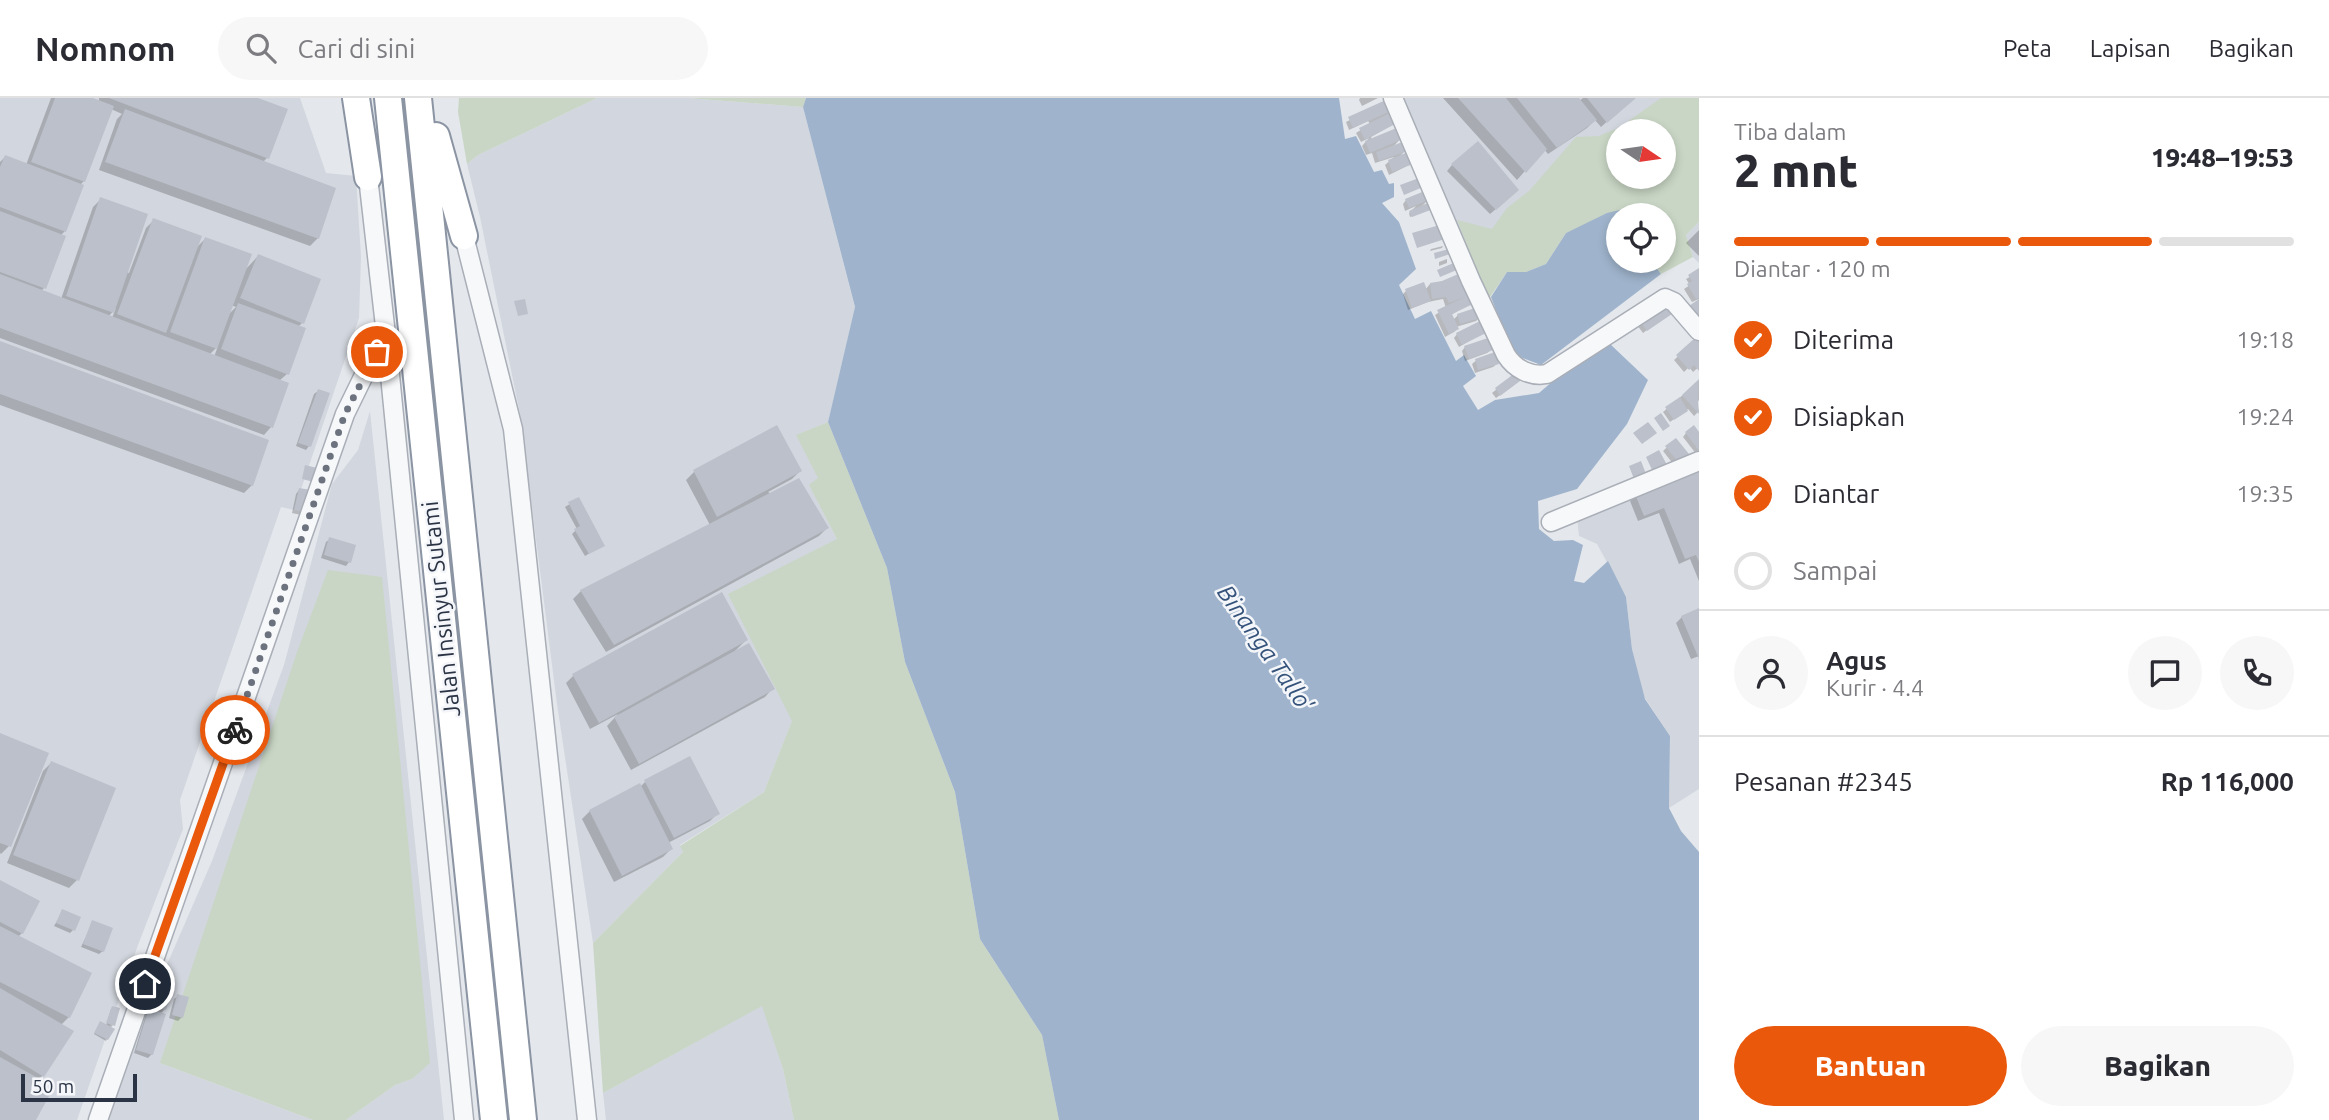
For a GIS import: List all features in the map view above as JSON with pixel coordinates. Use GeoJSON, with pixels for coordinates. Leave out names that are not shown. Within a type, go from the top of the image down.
{"type":"FeatureCollection","features":[{"type":"Feature","properties":{"kind":"highway"},"geometry":{"type":"LineString","coordinates":[[356,98],[368,177]]}},
{"type":"Feature","properties":{"kind":"highway","name":"Jalan Insinyur Sutami"},"geometry":{"type":"LineString","coordinates":[[388,98],[494,1120]]}},
{"type":"Feature","properties":{"kind":"highway"},"geometry":{"type":"LineString","coordinates":[[421,98],[464,236]]}},
{"type":"Feature","properties":{"kind":"highway","name":"Jalan Insinyur Sutami"},"geometry":{"type":"LineString","coordinates":[[421,98],[523,1120]]}},
{"type":"Feature","properties":{"kind":"street"},"geometry":{"type":"LineString","coordinates":[[1393,98],[1471,281],[1506,355],[1513,364],[1528,374],[1547,374],[1665,298],[1674,302],[1699,331]]}},
{"type":"Feature","properties":{"kind":"street"},"geometry":{"type":"LineString","coordinates":[[368,177],[464,1120]]}},
{"type":"Feature","properties":{"kind":"street"},"geometry":{"type":"LineString","coordinates":[[464,236],[513,429],[587,1120]]}},
{"type":"Feature","properties":{"kind":"street"},"geometry":{"type":"LineString","coordinates":[[98,1120],[345,414],[386,335]]}},
{"type":"Feature","properties":{"kind":"street"},"geometry":{"type":"LineString","coordinates":[[1551,522],[1699,461]]}},
{"type":"Feature","properties":{"kind":"shaded area"},"geometry":{"type":"Polygon","coordinates":[[[0,98],[300,98],[326,173],[356,176],[361,257],[359,318],[294,510],[281,507],[180,800],[183,829],[138,945],[77,1120],[0,1120],[0,98]]]}},
{"type":"Feature","properties":{"kind":"shaded area"},"geometry":{"type":"Polygon","coordinates":[[[597,98],[688,98],[803,107],[855,308],[828,422],[797,435],[819,478],[810,486],[837,539],[792,722],[764,792],[680,845],[683,852],[593,943],[557,704],[520,414],[467,164],[478,155],[597,98]]]}},
{"type":"Feature","properties":{"kind":"shaded area"},"geometry":{"type":"Polygon","coordinates":[[[1390,98],[1661,98],[1637,119],[1606,119],[1606,144],[1467,278],[1390,98]]]}},
{"type":"Feature","properties":{"kind":"shaded area"},"geometry":{"type":"Polygon","coordinates":[[[1699,222],[1699,263],[1693,257],[1686,235],[1699,222]]]}},
{"type":"Feature","properties":{"kind":"shaded area"},"geometry":{"type":"Polygon","coordinates":[[[370,411],[444,1120],[346,1120],[395,1085],[412,1079],[160,1063],[313,1120],[104,1120],[122,1068],[212,861],[284,665],[332,484],[358,450],[370,411]]]}},
{"type":"Feature","properties":{"kind":"shaded area"},"geometry":{"type":"Polygon","coordinates":[[[1699,456],[1699,789],[1669,808],[1670,736],[1643,695],[1632,649],[1626,597],[1597,544],[1579,536],[1576,508],[1699,456]]]}},
{"type":"Feature","properties":{"kind":"shaded area"},"geometry":{"type":"Polygon","coordinates":[[[763,1005],[783,1069],[794,1120],[606,1120],[603,1093],[763,1005]]]}},
{"type":"Feature","properties":{"kind":"green space"},"geometry":{"type":"Polygon","coordinates":[[[459,98],[597,98],[478,155],[467,164],[458,112],[459,98]]]}},
{"type":"Feature","properties":{"kind":"green space"},"geometry":{"type":"Polygon","coordinates":[[[688,98],[806,98],[803,107],[688,98]]]}},
{"type":"Feature","properties":{"kind":"green space"},"geometry":{"type":"Polygon","coordinates":[[[1661,98],[1699,98],[1699,222],[1686,235],[1693,257],[1676,266],[1676,203],[1606,203],[1606,218],[1566,233],[1546,264],[1526,272],[1507,272],[1488,300],[1457,220],[1492,229],[1507,208],[1529,191],[1576,137],[1606,133],[1606,189],[1676,189],[1676,119],[1631,119],[1661,98]]]}},
{"type":"Feature","properties":{"kind":"green space"},"geometry":{"type":"Polygon","coordinates":[[[828,422],[887,568],[905,662],[955,792],[980,939],[1042,1035],[1059,1120],[794,1120],[783,1069],[762,1006],[603,1093],[593,943],[683,852],[680,846],[764,792],[792,721],[728,594],[837,539],[809,485],[818,478],[796,435],[828,422]]]}},
{"type":"Feature","properties":{"kind":"green space"},"geometry":{"type":"Polygon","coordinates":[[[328,570],[382,577],[430,1063],[412,1079],[395,1085],[346,1120],[313,1120],[160,1063],[297,652],[328,570]]]}},
{"type":"Feature","properties":{"kind":"water","name":"Binanga Tallo'"},"geometry":{"type":"Polygon","coordinates":[[[806,98],[1339,98],[1345,139],[1356,136],[1374,172],[1382,170],[1389,184],[1394,183],[1394,197],[1382,203],[1399,222],[1416,269],[1399,285],[1415,319],[1431,311],[1456,361],[1464,355],[1476,376],[1463,386],[1478,410],[1495,400],[1539,393],[1574,363],[1609,343],[1648,380],[1627,424],[1577,489],[1538,501],[1539,529],[1554,541],[1573,540],[1583,545],[1574,581],[1584,583],[1608,561],[1626,597],[1632,649],[1645,699],[1670,736],[1669,808],[1681,831],[1699,852],[1699,1120],[1059,1120],[1042,1035],[980,939],[955,792],[905,662],[887,568],[828,422],[855,307],[803,107],[806,98]]]}},
{"type":"Feature","properties":{"kind":"water"},"geometry":{"type":"Polygon","coordinates":[[[1606,213],[1606,273],[1661,274],[1541,365],[1520,357],[1511,350],[1491,297],[1507,272],[1526,272],[1546,264],[1566,233],[1606,213]]]}},
{"type":"Feature","properties":{"kind":"building"},"geometry":{"type":"Polygon","coordinates":[[[55,98],[93,98],[114,106],[85,182],[31,162],[55,98]]]}},
{"type":"Feature","properties":{"kind":"building"},"geometry":{"type":"Polygon","coordinates":[[[109,98],[258,98],[288,109],[269,159],[109,98]]]}},
{"type":"Feature","properties":{"kind":"building"},"geometry":{"type":"Polygon","coordinates":[[[1458,98],[1506,98],[1547,149],[1526,173],[1458,98]]]}},
{"type":"Feature","properties":{"kind":"building"},"geometry":{"type":"Polygon","coordinates":[[[1517,98],[1579,98],[1597,120],[1557,148],[1517,98]]]}},
{"type":"Feature","properties":{"kind":"building"},"geometry":{"type":"Polygon","coordinates":[[[1587,98],[1636,98],[1612,119],[1606,119],[1606,122],[1587,98]]]}},
{"type":"Feature","properties":{"kind":"building"},"geometry":{"type":"Polygon","coordinates":[[[1388,99],[1393,110],[1353,128],[1348,117],[1388,99]]]}},
{"type":"Feature","properties":{"kind":"building"},"geometry":{"type":"Polygon","coordinates":[[[125,109],[336,188],[319,239],[105,162],[125,109]]]}},
{"type":"Feature","properties":{"kind":"building"},"geometry":{"type":"Polygon","coordinates":[[[1392,112],[1397,123],[1365,140],[1359,128],[1392,112]]]}},
{"type":"Feature","properties":{"kind":"building"},"geometry":{"type":"Polygon","coordinates":[[[1399,127],[1403,139],[1370,153],[1365,141],[1399,127]]]}},
{"type":"Feature","properties":{"kind":"building"},"geometry":{"type":"Polygon","coordinates":[[[1405,141],[1408,151],[1379,161],[1376,152],[1405,141]]]}},
{"type":"Feature","properties":{"kind":"building"},"geometry":{"type":"Polygon","coordinates":[[[1478,141],[1519,190],[1496,210],[1451,164],[1478,141]]]}},
{"type":"Feature","properties":{"kind":"building"},"geometry":{"type":"Polygon","coordinates":[[[1408,152],[1413,164],[1392,172],[1388,160],[1408,152]]]}},
{"type":"Feature","properties":{"kind":"building"},"geometry":{"type":"Polygon","coordinates":[[[5,155],[84,185],[66,232],[0,207],[0,167],[5,155]]]}},
{"type":"Feature","properties":{"kind":"building"},"geometry":{"type":"Polygon","coordinates":[[[1419,178],[1423,187],[1404,195],[1400,185],[1419,178]]]}},
{"type":"Feature","properties":{"kind":"building"},"geometry":{"type":"Polygon","coordinates":[[[1427,190],[1431,199],[1409,208],[1405,199],[1427,190]]]}},
{"type":"Feature","properties":{"kind":"building"},"geometry":{"type":"Polygon","coordinates":[[[100,197],[148,214],[114,313],[66,296],[100,197]]]}},
{"type":"Feature","properties":{"kind":"building"},"geometry":{"type":"Polygon","coordinates":[[[1430,202],[1433,209],[1412,217],[1409,211],[1430,202]]]}},
{"type":"Feature","properties":{"kind":"building"},"geometry":{"type":"Polygon","coordinates":[[[0,211],[66,236],[46,289],[0,272],[0,211]]]}},
{"type":"Feature","properties":{"kind":"building"},"geometry":{"type":"Polygon","coordinates":[[[153,218],[202,236],[166,333],[117,314],[153,218]]]}},
{"type":"Feature","properties":{"kind":"building"},"geometry":{"type":"Polygon","coordinates":[[[1443,224],[1448,238],[1417,248],[1412,233],[1443,224]]]}},
{"type":"Feature","properties":{"kind":"building"},"geometry":{"type":"Polygon","coordinates":[[[205,237],[252,254],[217,349],[170,332],[205,237]]]}},
{"type":"Feature","properties":{"kind":"building"},"geometry":{"type":"Polygon","coordinates":[[[1449,249],[1450,254],[1435,259],[1434,253],[1449,249]]]}},
{"type":"Feature","properties":{"kind":"building"},"geometry":{"type":"Polygon","coordinates":[[[258,254],[321,279],[304,324],[240,298],[258,254]]]}},
{"type":"Feature","properties":{"kind":"building"},"geometry":{"type":"Polygon","coordinates":[[[1456,262],[1459,269],[1440,277],[1437,270],[1456,262]]]}},
{"type":"Feature","properties":{"kind":"building"},"geometry":{"type":"Polygon","coordinates":[[[1699,268],[1699,298],[1696,299],[1687,284],[1692,281],[1688,275],[1699,268]]]}},
{"type":"Feature","properties":{"kind":"building"},"geometry":{"type":"Polygon","coordinates":[[[1463,272],[1473,304],[1452,314],[1459,329],[1449,334],[1437,310],[1465,297],[1449,303],[1446,297],[1432,299],[1430,283],[1463,272]]]}},
{"type":"Feature","properties":{"kind":"building"},"geometry":{"type":"Polygon","coordinates":[[[0,274],[289,383],[273,428],[0,328],[0,274]]]}},
{"type":"Feature","properties":{"kind":"building"},"geometry":{"type":"Polygon","coordinates":[[[1424,282],[1431,301],[1412,308],[1405,289],[1424,282]]]}},
{"type":"Feature","properties":{"kind":"building"},"geometry":{"type":"Polygon","coordinates":[[[525,299],[528,314],[518,316],[514,301],[525,299]]]}},
{"type":"Feature","properties":{"kind":"building"},"geometry":{"type":"Polygon","coordinates":[[[1699,299],[1699,316],[1697,317],[1689,306],[1699,299]]]}},
{"type":"Feature","properties":{"kind":"building"},"geometry":{"type":"Polygon","coordinates":[[[238,303],[306,328],[289,375],[221,349],[238,303]]]}},
{"type":"Feature","properties":{"kind":"building"},"geometry":{"type":"Polygon","coordinates":[[[1664,303],[1672,314],[1647,331],[1639,320],[1664,303]]]}},
{"type":"Feature","properties":{"kind":"building"},"geometry":{"type":"Polygon","coordinates":[[[1478,307],[1481,318],[1460,324],[1457,314],[1478,307]]]}},
{"type":"Feature","properties":{"kind":"building"},"geometry":{"type":"Polygon","coordinates":[[[1482,320],[1488,332],[1462,345],[1456,333],[1482,320]]]}},
{"type":"Feature","properties":{"kind":"building"},"geometry":{"type":"Polygon","coordinates":[[[1696,337],[1699,341],[1699,371],[1694,365],[1689,370],[1676,355],[1696,337]]]}},
{"type":"Feature","properties":{"kind":"building"},"geometry":{"type":"Polygon","coordinates":[[[1488,338],[1493,350],[1469,359],[1464,346],[1488,338]]]}},
{"type":"Feature","properties":{"kind":"building"},"geometry":{"type":"Polygon","coordinates":[[[0,341],[269,440],[253,486],[0,394],[0,341]]]}},
{"type":"Feature","properties":{"kind":"building"},"geometry":{"type":"Polygon","coordinates":[[[1495,352],[1499,364],[1478,370],[1475,359],[1495,352]]]}},
{"type":"Feature","properties":{"kind":"building"},"geometry":{"type":"Polygon","coordinates":[[[1515,373],[1520,381],[1500,396],[1495,388],[1515,373]]]}},
{"type":"Feature","properties":{"kind":"building"},"geometry":{"type":"Polygon","coordinates":[[[1699,379],[1698,403],[1699,414],[1682,395],[1699,379]]]}},
{"type":"Feature","properties":{"kind":"building"},"geometry":{"type":"Polygon","coordinates":[[[318,389],[330,393],[311,447],[298,443],[318,389]]]}},
{"type":"Feature","properties":{"kind":"building"},"geometry":{"type":"Polygon","coordinates":[[[1680,397],[1688,411],[1674,420],[1665,407],[1680,397]]]}},
{"type":"Feature","properties":{"kind":"building"},"geometry":{"type":"Polygon","coordinates":[[[1661,413],[1670,426],[1663,431],[1654,418],[1661,413]]]}},
{"type":"Feature","properties":{"kind":"building"},"geometry":{"type":"Polygon","coordinates":[[[1648,422],[1657,433],[1642,444],[1633,433],[1648,422]]]}},
{"type":"Feature","properties":{"kind":"building"},"geometry":{"type":"Polygon","coordinates":[[[777,425],[802,471],[717,517],[693,470],[777,425]]]}},
{"type":"Feature","properties":{"kind":"building"},"geometry":{"type":"Polygon","coordinates":[[[1694,425],[1699,432],[1699,451],[1685,432],[1694,425]]]}},
{"type":"Feature","properties":{"kind":"building"},"geometry":{"type":"Polygon","coordinates":[[[1676,438],[1689,454],[1679,463],[1665,446],[1676,438]]]}},
{"type":"Feature","properties":{"kind":"building"},"geometry":{"type":"Polygon","coordinates":[[[1659,450],[1667,465],[1653,472],[1646,457],[1659,450]]]}},
{"type":"Feature","properties":{"kind":"building"},"geometry":{"type":"Polygon","coordinates":[[[1641,461],[1646,474],[1634,479],[1629,466],[1641,461]]]}},
{"type":"Feature","properties":{"kind":"building"},"geometry":{"type":"Polygon","coordinates":[[[305,465],[317,468],[314,482],[302,479],[305,465]]]}},
{"type":"Feature","properties":{"kind":"building"},"geometry":{"type":"Polygon","coordinates":[[[1699,468],[1699,562],[1696,555],[1685,559],[1664,508],[1644,516],[1635,494],[1699,468]]]}},
{"type":"Feature","properties":{"kind":"building"},"geometry":{"type":"Polygon","coordinates":[[[799,478],[829,528],[614,645],[580,590],[799,478]]]}},
{"type":"Feature","properties":{"kind":"building"},"geometry":{"type":"Polygon","coordinates":[[[299,488],[311,490],[306,512],[294,510],[299,488]]]}},
{"type":"Feature","properties":{"kind":"building"},"geometry":{"type":"Polygon","coordinates":[[[579,497],[605,546],[589,554],[574,529],[580,526],[568,502],[579,497]]]}},
{"type":"Feature","properties":{"kind":"building"},"geometry":{"type":"Polygon","coordinates":[[[329,537],[356,545],[351,563],[324,555],[329,537]]]}},
{"type":"Feature","properties":{"kind":"building"},"geometry":{"type":"Polygon","coordinates":[[[722,592],[748,640],[599,723],[572,674],[722,592]]]}},
{"type":"Feature","properties":{"kind":"building"},"geometry":{"type":"Polygon","coordinates":[[[1699,608],[1699,659],[1681,616],[1699,608]]]}},
{"type":"Feature","properties":{"kind":"building"},"geometry":{"type":"Polygon","coordinates":[[[749,643],[775,689],[639,764],[614,717],[749,643]]]}},
{"type":"Feature","properties":{"kind":"building"},"geometry":{"type":"Polygon","coordinates":[[[0,733],[49,753],[11,847],[0,843],[0,733]]]}},
{"type":"Feature","properties":{"kind":"building"},"geometry":{"type":"Polygon","coordinates":[[[690,756],[720,814],[674,838],[644,780],[690,756]]]}},
{"type":"Feature","properties":{"kind":"building"},"geometry":{"type":"Polygon","coordinates":[[[51,761],[116,788],[79,881],[13,855],[51,761]]]}},
{"type":"Feature","properties":{"kind":"building"},"geometry":{"type":"Polygon","coordinates":[[[640,783],[673,849],[622,876],[589,810],[640,783]]]}},
{"type":"Feature","properties":{"kind":"building"},"geometry":{"type":"Polygon","coordinates":[[[0,880],[40,901],[23,934],[0,922],[0,880]]]}},
{"type":"Feature","properties":{"kind":"building"},"geometry":{"type":"Polygon","coordinates":[[[62,909],[81,917],[75,931],[56,923],[62,909]]]}},
{"type":"Feature","properties":{"kind":"building"},"geometry":{"type":"Polygon","coordinates":[[[92,920],[113,928],[104,952],[83,944],[92,920]]]}},
{"type":"Feature","properties":{"kind":"building"},"geometry":{"type":"Polygon","coordinates":[[[0,926],[92,973],[70,1018],[0,982],[0,926]]]}},
{"type":"Feature","properties":{"kind":"building"},"geometry":{"type":"Polygon","coordinates":[[[159,981],[174,986],[166,1010],[152,1006],[159,981]]]}},
{"type":"Feature","properties":{"kind":"building"},"geometry":{"type":"Polygon","coordinates":[[[0,988],[74,1031],[44,1077],[0,1050],[0,988]]]}},
{"type":"Feature","properties":{"kind":"building"},"geometry":{"type":"Polygon","coordinates":[[[177,994],[189,997],[183,1018],[172,1015],[177,994]]]}},
{"type":"Feature","properties":{"kind":"building"},"geometry":{"type":"Polygon","coordinates":[[[112,1006],[120,1008],[115,1026],[106,1023],[112,1006]]]}},
{"type":"Feature","properties":{"kind":"building"},"geometry":{"type":"Polygon","coordinates":[[[149,1008],[166,1014],[153,1055],[136,1050],[149,1008]]]}},
{"type":"Feature","properties":{"kind":"building"},"geometry":{"type":"Polygon","coordinates":[[[100,1021],[115,1029],[108,1040],[94,1033],[100,1021]]]}},
{"type":"Feature","properties":{"kind":"building"},"geometry":{"type":"Polygon","coordinates":[[[0,1057],[54,1087],[36,1120],[0,1120],[0,1057]]]}},
{"type":"Feature","properties":{"kind":"way so far"},"geometry":{"type":"LineString","coordinates":[[235,730],[345,414],[377,352]]}},
{"type":"Feature","properties":{"kind":"route"},"geometry":{"type":"LineString","coordinates":[[145,984],[235,730]]}}]}
